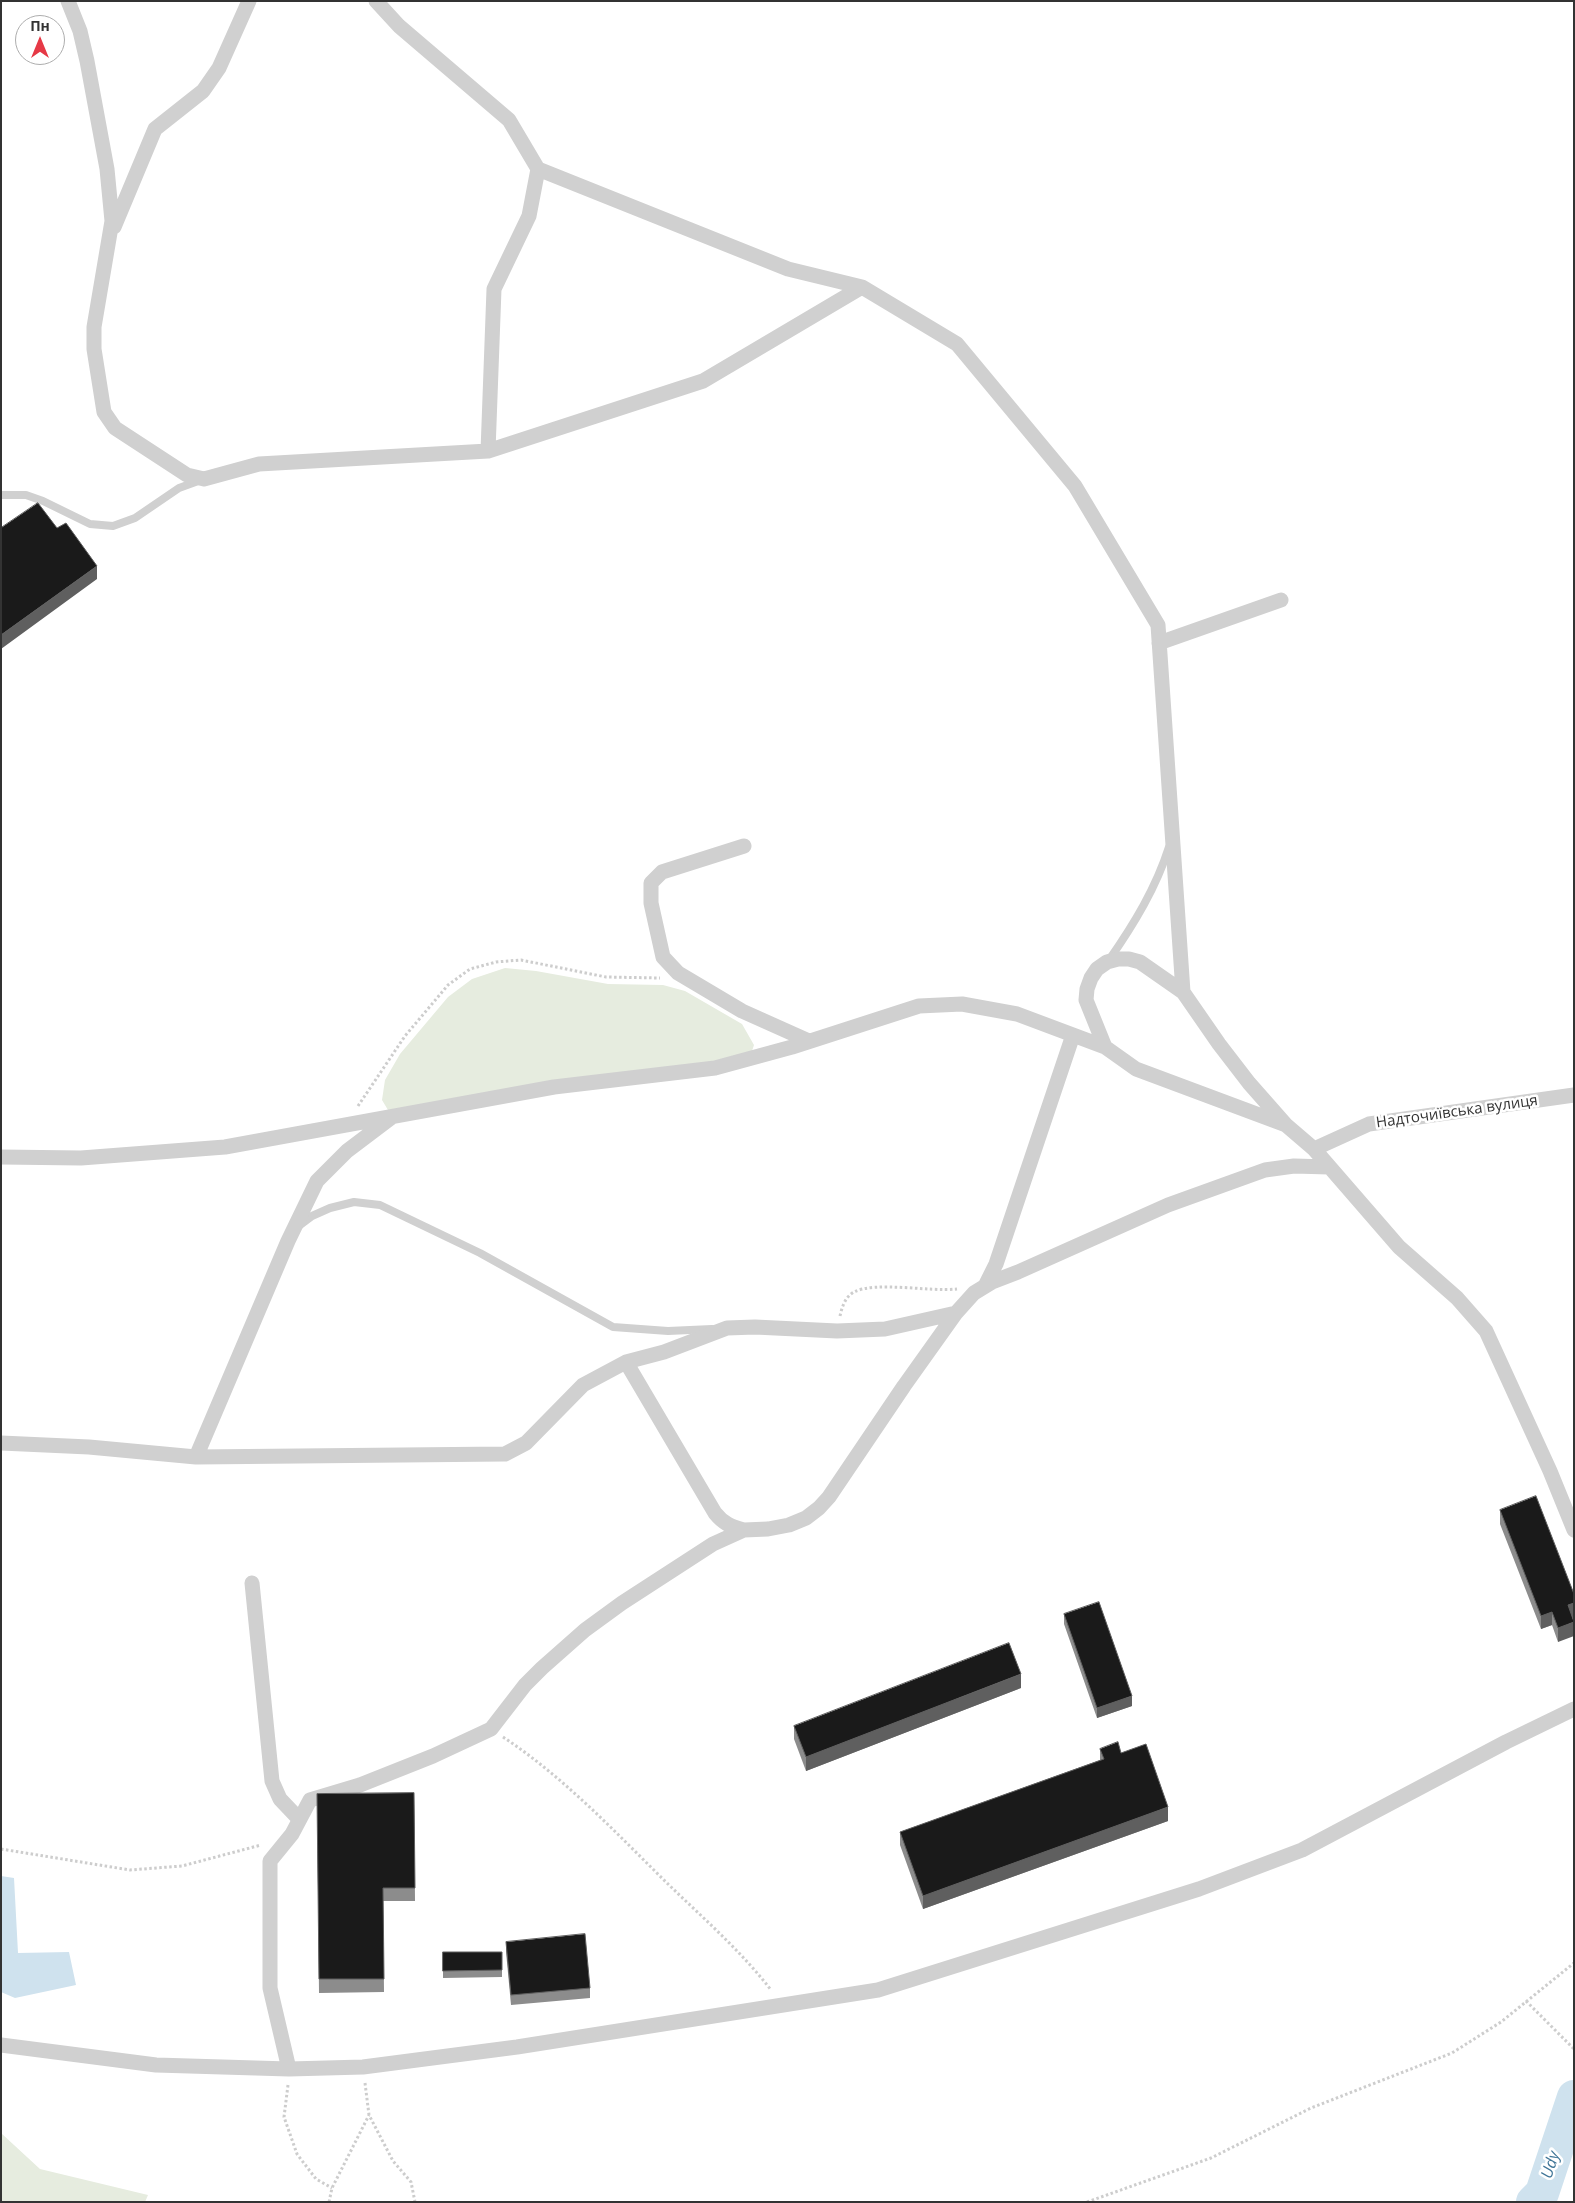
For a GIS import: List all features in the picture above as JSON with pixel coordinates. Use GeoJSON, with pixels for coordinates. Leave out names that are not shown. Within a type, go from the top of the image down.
{"type":"FeatureCollection","features":[{"type":"Feature","properties":{"kind":"street"},"geometry":{"type":"LineString","coordinates":[[68,1],[80,31],[86,54],[107,169],[112,221],[94,327],[94,349],[104,412],[115,428],[187,474],[204,479],[259,464],[488,450],[703,381],[862,287]]}},
{"type":"Feature","properties":{"kind":"street"},"geometry":{"type":"LineString","coordinates":[[109,238],[155,129],[203,91],[219,68],[249,1]]}},
{"type":"Feature","properties":{"kind":"street"},"geometry":{"type":"LineString","coordinates":[[376,1],[399,26],[509,120],[538,169],[788,270],[862,287],[957,344],[1076,486],[1158,624],[1183,992]]}},
{"type":"Feature","properties":{"kind":"street"},"geometry":{"type":"LineString","coordinates":[[488,450],[494,289],[529,216],[538,169]]}},
{"type":"Feature","properties":{"kind":"street"},"geometry":{"type":"LineString","coordinates":[[1159,643],[1282,600]]}},
{"type":"Feature","properties":{"kind":"street"},"geometry":{"type":"LineString","coordinates":[[744,846],[662,872],[651,883],[651,903],[663,957],[678,973],[742,1012],[809,1041]]}},
{"type":"Feature","properties":{"kind":"street"},"geometry":{"type":"LineString","coordinates":[[1105,1047],[1086,1000],[1090,978],[1107,962],[1118,959],[1140,962],[1183,992],[1242,1076],[1286,1125],[1314,1148],[1399,1247],[1457,1298],[1486,1331],[1550,1471],[1574,1530]]}},
{"type":"Feature","properties":{"kind":"street"},"geometry":{"type":"LineString","coordinates":[[1,1157],[81,1158],[225,1147],[554,1087],[715,1068],[809,1041],[919,1006],[962,1004],[1017,1014],[1074,1034],[1105,1047],[1136,1069],[1286,1125]]}},
{"type":"Feature","properties":{"kind":"street"},"geometry":{"type":"LineString","coordinates":[[986,1284],[996,1264],[1074,1034]]}},
{"type":"Feature","properties":{"kind":"street","name":"Надточиївська вулиця"},"geometry":{"type":"LineString","coordinates":[[1314,1148],[1370,1124],[1574,1095]]}},
{"type":"Feature","properties":{"kind":"street"},"geometry":{"type":"LineString","coordinates":[[196,1457],[294,1229],[317,1182],[347,1151],[396,1115]]}},
{"type":"Feature","properties":{"kind":"street"},"geometry":{"type":"LineString","coordinates":[[626,1362],[715,1513],[723,1522],[732,1528],[744,1530],[768,1529],[789,1525],[806,1518],[829,1497],[956,1313],[974,1293],[986,1284],[1168,1205],[1265,1170],[1294,1166],[1329,1167]]}},
{"type":"Feature","properties":{"kind":"street"},"geometry":{"type":"LineString","coordinates":[[1,1443],[89,1447],[196,1457],[505,1454],[526,1443],[583,1385],[626,1362],[664,1352],[726,1328],[755,1327],[837,1331],[885,1329],[956,1313]]}},
{"type":"Feature","properties":{"kind":"street"},"geometry":{"type":"LineString","coordinates":[[289,2069],[270,1988],[270,1861],[292,1834],[298,1819],[310,1800],[360,1785],[433,1756],[491,1729],[524,1685],[585,1630],[713,1544],[744,1530]]}},
{"type":"Feature","properties":{"kind":"street"},"geometry":{"type":"LineString","coordinates":[[252,1582],[272,1780],[280,1799],[298,1819]]}},
{"type":"Feature","properties":{"kind":"street"},"geometry":{"type":"LineString","coordinates":[[1,2045],[156,2064],[289,2069],[363,2067],[517,2047],[878,1990],[1199,1889],[1302,1850],[1506,1742],[1574,1709]]}},
{"type":"Feature","properties":{"kind":"lane"},"geometry":{"type":"LineString","coordinates":[[1,495],[26,495],[43,501],[90,524],[113,526],[134,518],[179,488],[204,479]]}},
{"type":"Feature","properties":{"kind":"lane"},"geometry":{"type":"LineString","coordinates":[[1107,962],[1147,900],[1163,866],[1172,835]]}},
{"type":"Feature","properties":{"kind":"lane"},"geometry":{"type":"LineString","coordinates":[[294,1229],[312,1216],[330,1208],[354,1202],[380,1205],[480,1253],[613,1327],[668,1331],[726,1328]]}},
{"type":"Feature","properties":{"kind":"path"},"geometry":{"type":"LineString","coordinates":[[347,1125],[405,1036],[448,985],[470,969],[496,962],[520,960],[606,977],[656,979],[678,973]]}},
{"type":"Feature","properties":{"kind":"path"},"geometry":{"type":"LineString","coordinates":[[837,1331],[842,1308],[846,1299],[854,1292],[881,1288],[954,1289],[986,1284]]}},
{"type":"Feature","properties":{"kind":"path"},"geometry":{"type":"LineString","coordinates":[[491,1729],[582,1799],[729,1943],[758,1973],[784,2006]]}},
{"type":"Feature","properties":{"kind":"path"},"geometry":{"type":"LineString","coordinates":[[1,1849],[130,1870],[182,1866],[243,1851],[292,1834]]}},
{"type":"Feature","properties":{"kind":"path"},"geometry":{"type":"LineString","coordinates":[[1087,2202],[1211,2158],[1311,2108],[1452,2053],[1501,2022],[1574,1963]]}},
{"type":"Feature","properties":{"kind":"path"},"geometry":{"type":"LineString","coordinates":[[1526,2001],[1574,2049]]}},
{"type":"Feature","properties":{"kind":"path"},"geometry":{"type":"LineString","coordinates":[[363,2067],[369,2115],[393,2161],[410,2182],[415,2202]]}},
{"type":"Feature","properties":{"kind":"path"},"geometry":{"type":"LineString","coordinates":[[289,2069],[284,2117],[297,2154],[316,2179],[332,2188]]}},
{"type":"Feature","properties":{"kind":"path"},"geometry":{"type":"LineString","coordinates":[[329,2202],[332,2188],[369,2115]]}},
{"type":"Feature","properties":{"kind":"shaded area"},"geometry":{"type":"Polygon","coordinates":[[[505,968],[536,971],[608,984],[663,985],[685,991],[742,1024],[754,1045],[750,1057],[388,1110],[382,1100],[385,1080],[400,1054],[448,997],[472,979],[505,968]]]}},
{"type":"Feature","properties":{"kind":"shaded area"},"geometry":{"type":"Polygon","coordinates":[[[1,2133],[40,2169],[148,2195],[145,2202],[1,2202],[1,2133]]]}},
{"type":"Feature","properties":{"kind":"water"},"geometry":{"type":"Polygon","coordinates":[[[1,1876],[14,1878],[18,1953],[69,1952],[76,1985],[15,1998],[1,1992],[1,1876]]]}},
{"type":"Feature","properties":{"kind":"building"},"geometry":{"type":"Polygon","coordinates":[[[38,503],[57,528],[66,523],[97,566],[1,635],[1,528],[38,503]]]}},
{"type":"Feature","properties":{"kind":"building"},"geometry":{"type":"Polygon","coordinates":[[[1536,1496],[1574,1594],[1574,1603],[1568,1605],[1574,1622],[1558,1628],[1552,1612],[1541,1616],[1500,1510],[1536,1496]]]}},
{"type":"Feature","properties":{"kind":"building"},"geometry":{"type":"Polygon","coordinates":[[[1099,1602],[1132,1696],[1097,1708],[1064,1614],[1099,1602]]]}},
{"type":"Feature","properties":{"kind":"building"},"geometry":{"type":"Polygon","coordinates":[[[1009,1643],[1021,1674],[806,1757],[794,1726],[1009,1643]]]}},
{"type":"Feature","properties":{"kind":"building"},"geometry":{"type":"Polygon","coordinates":[[[1118,1742],[1121,1753],[1146,1744],[1168,1807],[923,1896],[900,1832],[1104,1759],[1100,1749],[1118,1742]]]}},
{"type":"Feature","properties":{"kind":"building"},"geometry":{"type":"Polygon","coordinates":[[[414,1793],[415,1888],[383,1888],[384,1979],[319,1979],[317,1794],[414,1793]]]}},
{"type":"Feature","properties":{"kind":"building"},"geometry":{"type":"Polygon","coordinates":[[[585,1934],[590,1988],[511,1995],[506,1942],[585,1934]]]}},
{"type":"Feature","properties":{"kind":"building"},"geometry":{"type":"Polygon","coordinates":[[[443,1952],[502,1952],[502,1970],[443,1971],[443,1952]]]}},
{"type":"Feature","properties":{"kind":"waterway","name":"Udy"},"geometry":{"type":"LineString","coordinates":[[1533,2202],[1542,2193],[1574,2097]]}}]}
